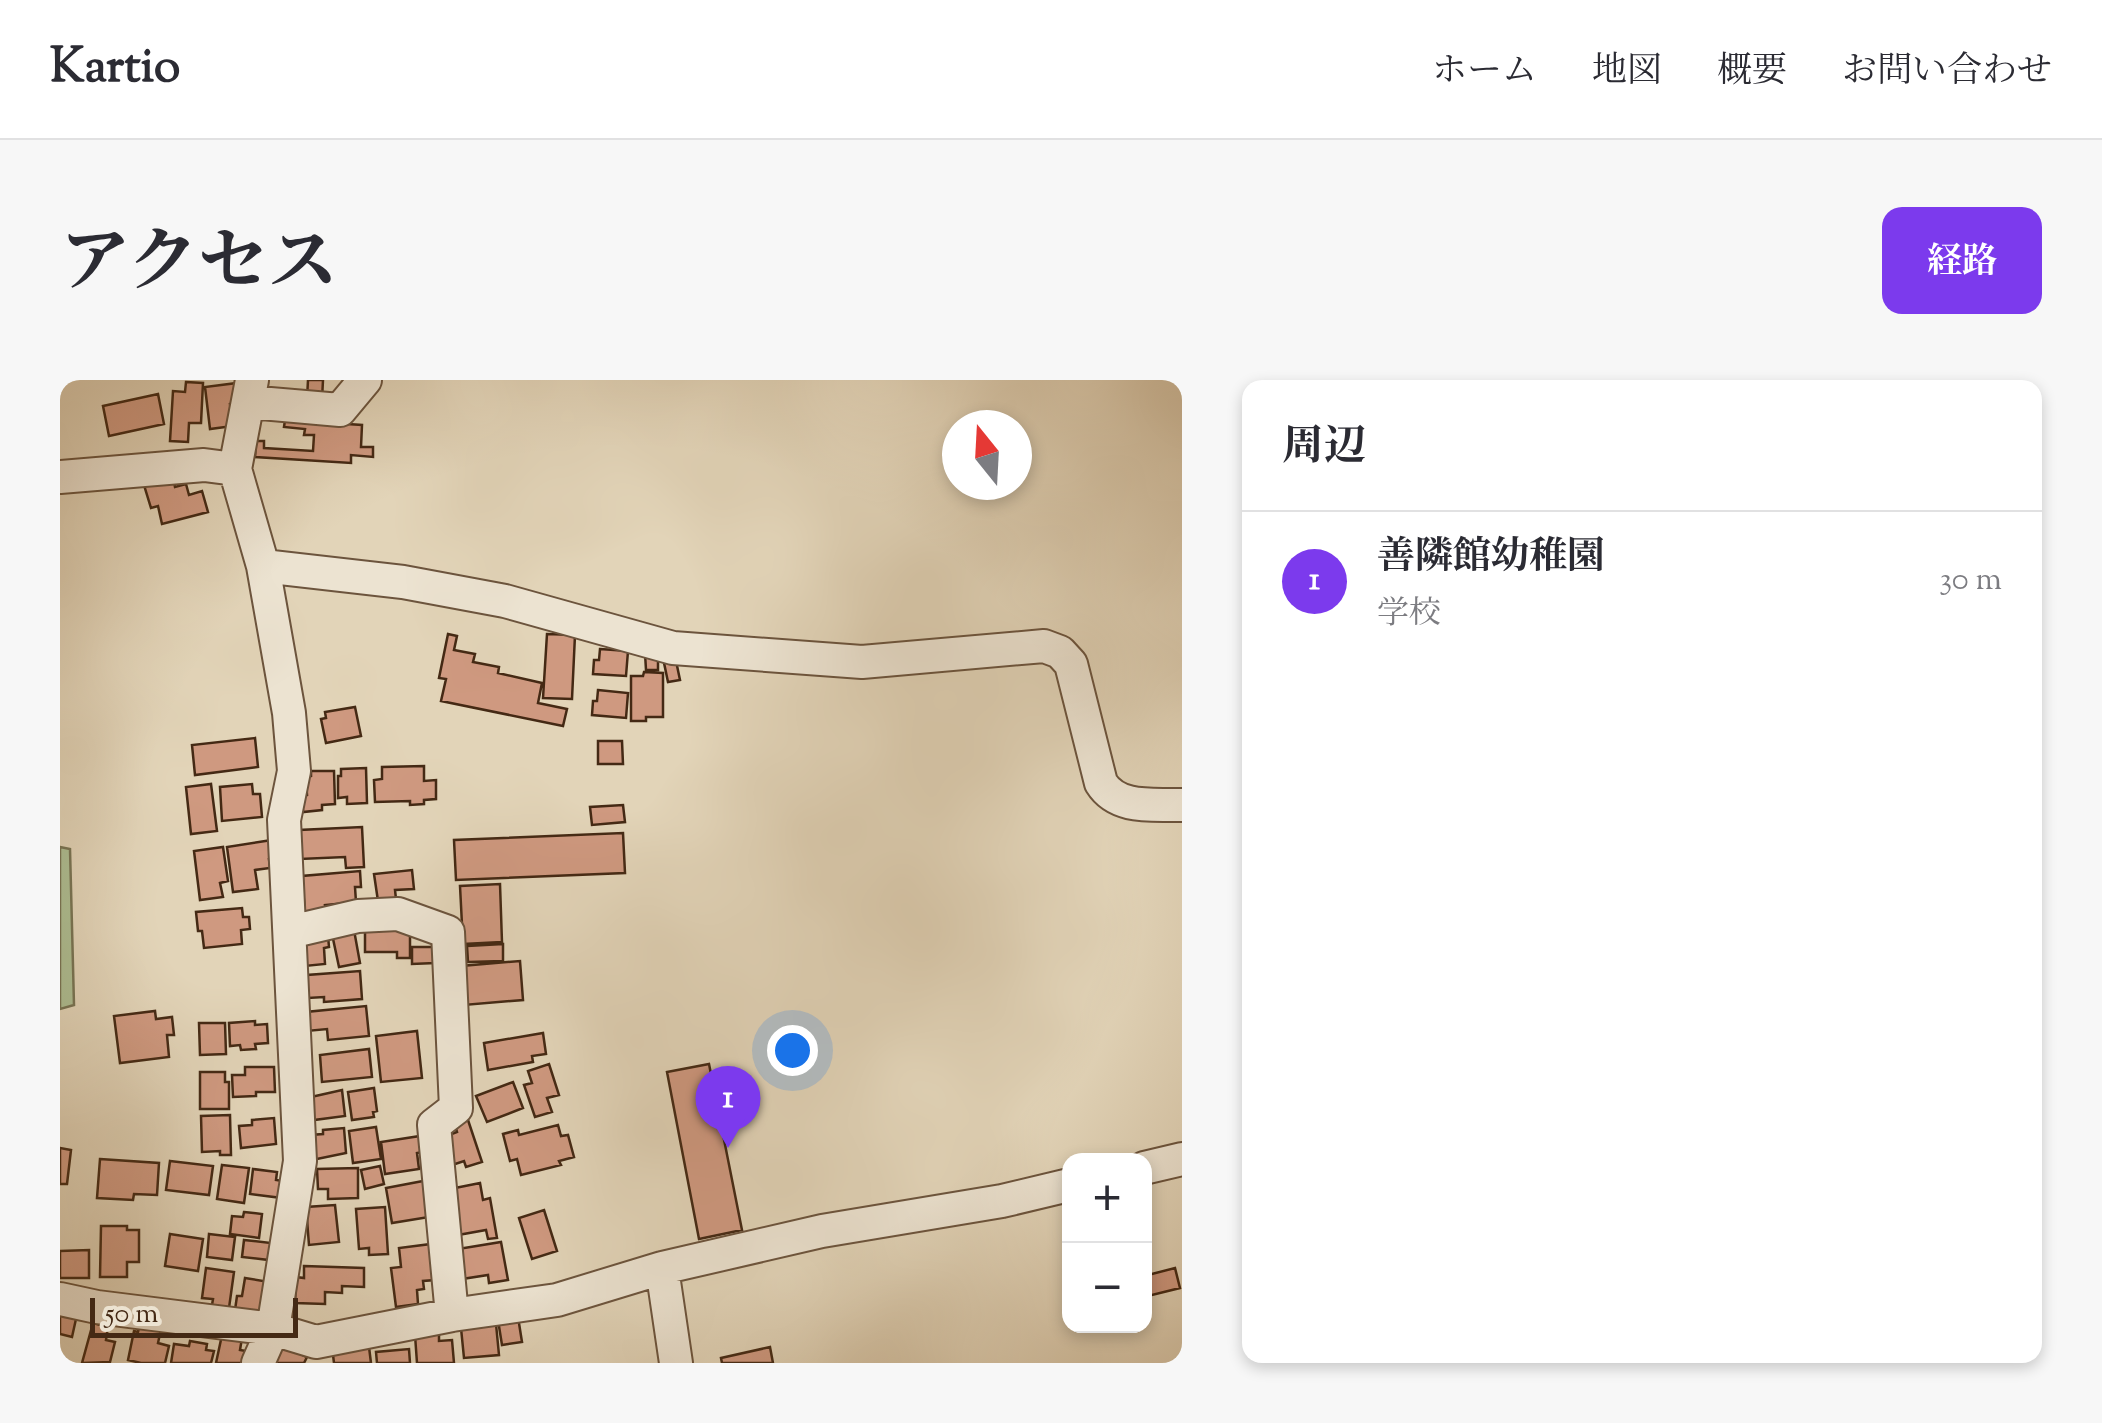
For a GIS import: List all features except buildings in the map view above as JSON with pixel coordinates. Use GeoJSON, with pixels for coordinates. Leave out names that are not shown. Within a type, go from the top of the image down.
{"type":"FeatureCollection","features":[{"type":"Feature","properties":{"kind":"street"},"geometry":{"type":"LineString","coordinates":[[258,1363],[274,1330],[300,1161],[284,820],[294,771],[289,713],[264,566],[235,470],[250,391],[340,410],[365,380]]}},
{"type":"Feature","properties":{"kind":"street"},"geometry":{"type":"LineString","coordinates":[[60,477],[204,464],[235,470]]}},
{"type":"Feature","properties":{"kind":"street"},"geometry":{"type":"LineString","coordinates":[[264,566],[403,582],[504,601],[672,648],[862,662],[1044,646],[1060,652],[1071,664],[1101,783],[1109,796],[1126,802],[1182,805]]}},
{"type":"Feature","properties":{"kind":"street"},"geometry":{"type":"LineString","coordinates":[[290,932],[358,916],[398,914],[448,932],[456,1108],[434,1125],[452,1315]]}},
{"type":"Feature","properties":{"kind":"street"},"geometry":{"type":"LineString","coordinates":[[1152,1166],[1182,1159]]}},
{"type":"Feature","properties":{"kind":"street"},"geometry":{"type":"LineString","coordinates":[[60,1299],[98,1308],[274,1330],[317,1353],[452,1315],[557,1300],[662,1268],[822,1231],[1062,1187]]}},
{"type":"Feature","properties":{"kind":"street"},"geometry":{"type":"LineString","coordinates":[[662,1268],[676,1363]]}},
{"type":"Feature","properties":{"kind":"green space"},"geometry":{"type":"Polygon","coordinates":[[[60,847],[70,849],[74,1005],[60,1009],[60,847]]]}},
{"type":"Feature","properties":{"kind":"place","name":"善隣館幼稚園"},"geometry":{"type":"Point","coordinates":[728,1148]}}]}
